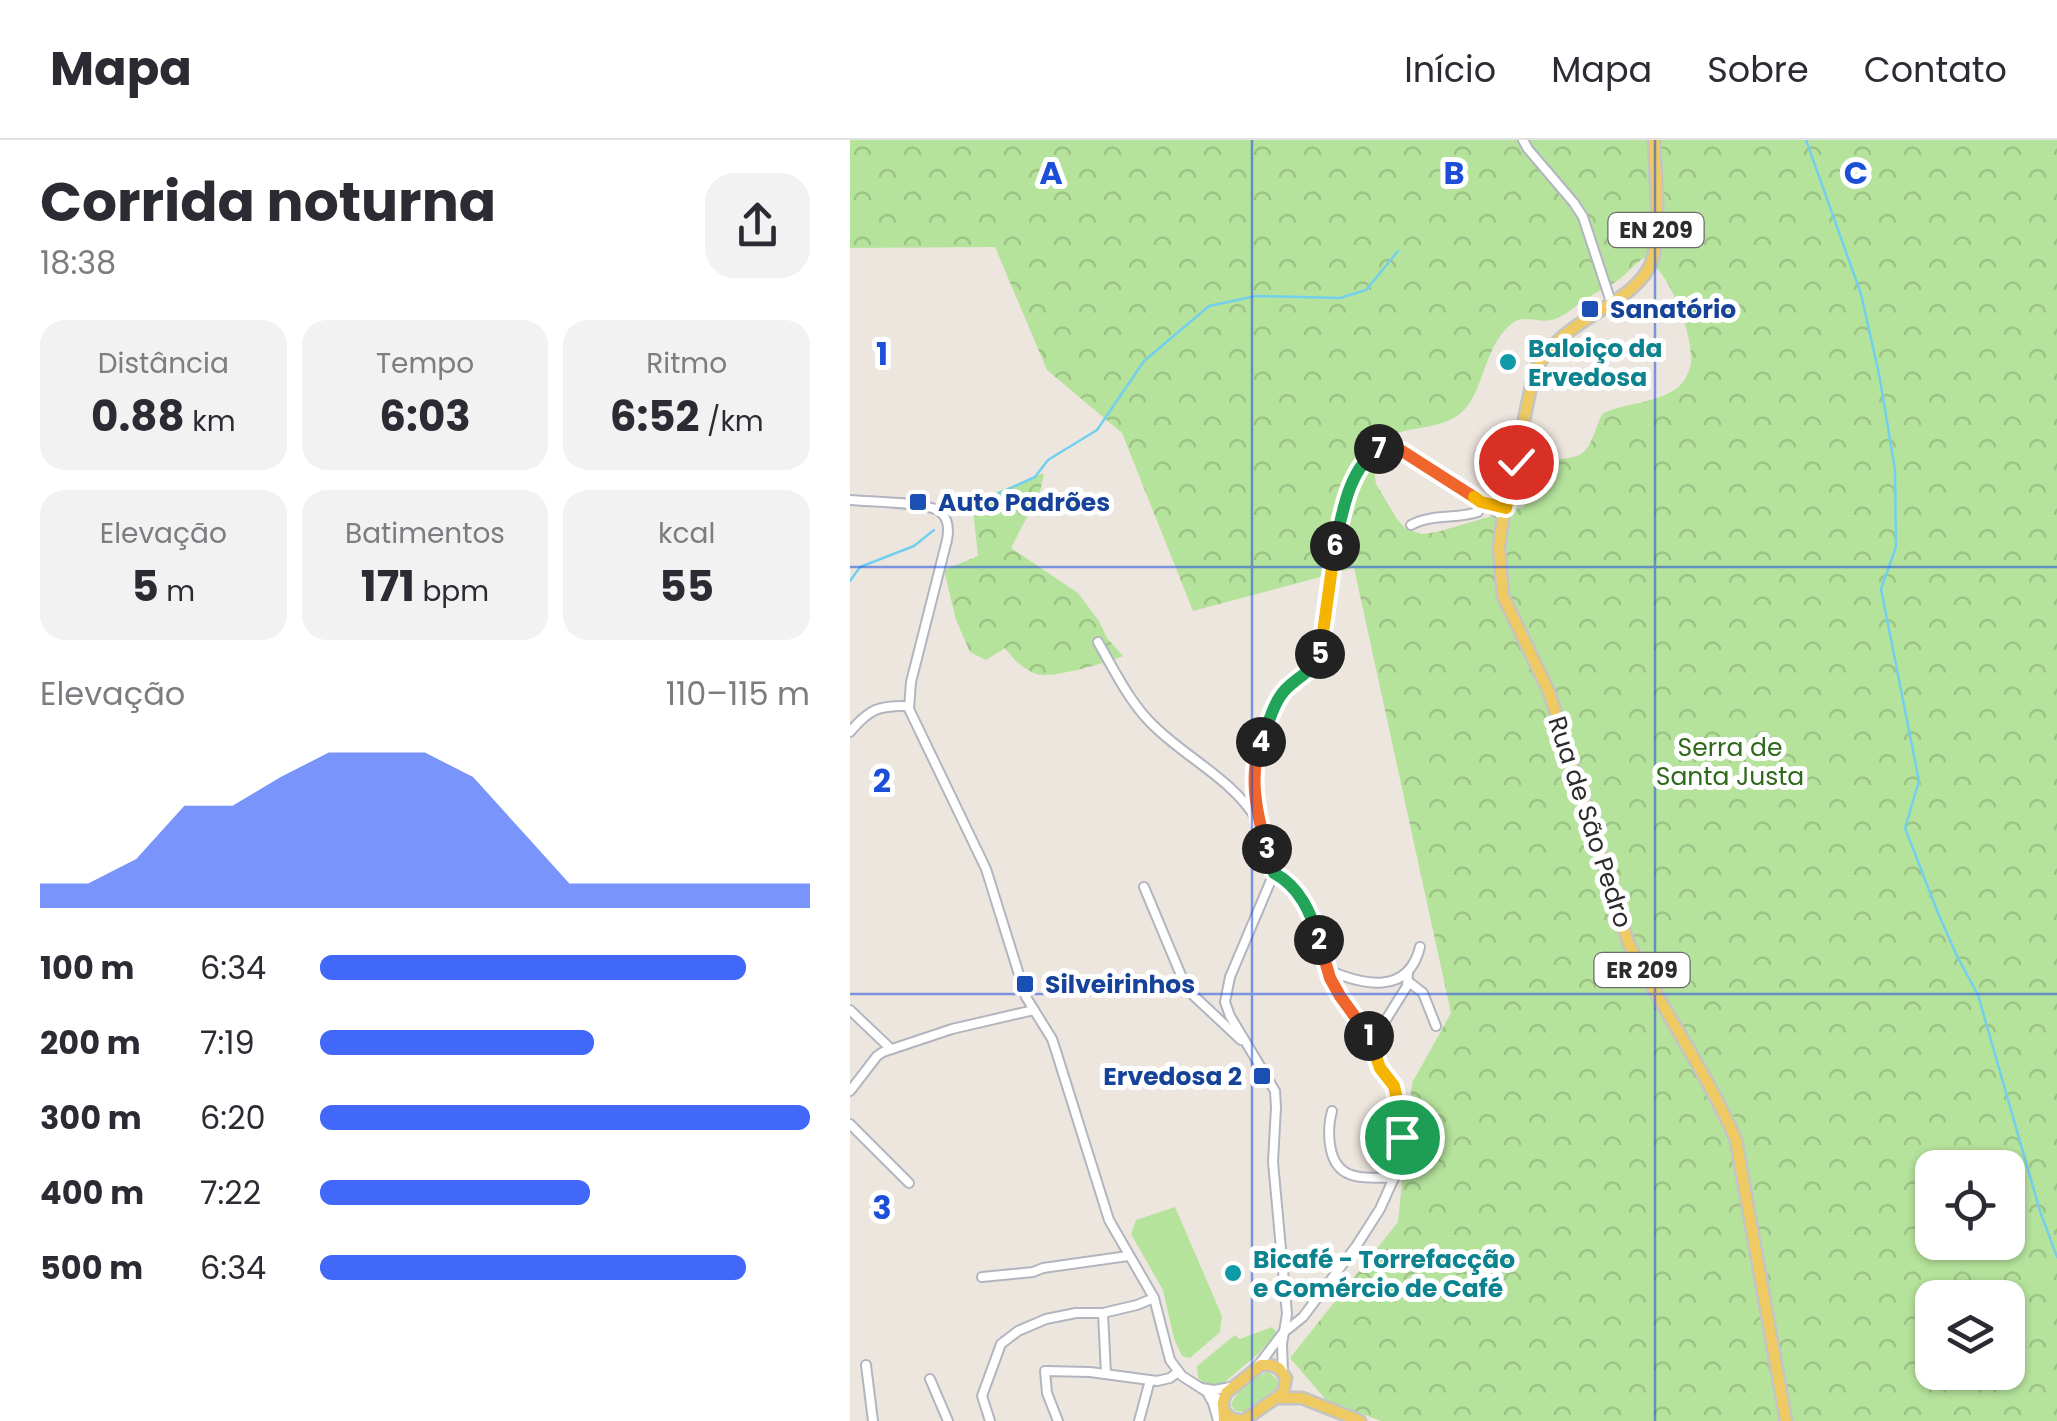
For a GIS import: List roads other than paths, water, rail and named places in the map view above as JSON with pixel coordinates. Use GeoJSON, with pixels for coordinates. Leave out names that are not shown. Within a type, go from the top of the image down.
{"type":"FeatureCollection","features":[{"type":"Feature","properties":{"kind":"main road","name":"EN 209"},"geometry":{"type":"LineString","coordinates":[[1611,302],[1633,287],[1652,262],[1656,227],[1654,140]]}},
{"type":"Feature","properties":{"kind":"main road","name":"Rua de São Pedro"},"geometry":{"type":"LineString","coordinates":[[1611,302],[1558,339],[1538,363],[1499,548],[1503,596],[1549,692],[1628,942],[1736,1140],[1786,1421]]}},
{"type":"Feature","properties":{"kind":"main road"},"geometry":{"type":"LineString","coordinates":[[1285,1378],[1283,1394],[1246,1420],[1222,1414],[1226,1393],[1256,1367],[1271,1364],[1314,1402]]}},
{"type":"Feature","properties":{"kind":"main road"},"geometry":{"type":"LineString","coordinates":[[1278,1398],[1314,1402],[1360,1421]]}},
{"type":"Feature","properties":{"kind":"street"},"geometry":{"type":"LineString","coordinates":[[1524,140],[1583,217],[1611,302]]}},
{"type":"Feature","properties":{"kind":"street"},"geometry":{"type":"LineString","coordinates":[[1285,1378],[1287,1314],[1272,1162],[1275,1091],[1225,1002],[1230,977],[1274,873],[1260,824],[1255,787],[1257,752],[1280,696],[1317,661],[1337,534],[1354,481],[1371,454],[1380,449],[1402,451],[1505,513]]}},
{"type":"Feature","properties":{"kind":"street"},"geometry":{"type":"LineString","coordinates":[[850,500],[929,508],[941,513],[948,524],[948,540],[911,682],[909,706],[913,722],[986,869],[1025,994],[1052,1040],[1109,1220],[1154,1298],[1170,1360],[1178,1372],[1208,1394],[1222,1414]]}},
{"type":"Feature","properties":{"kind":"street"},"geometry":{"type":"LineString","coordinates":[[1412,526],[1420,520],[1478,512],[1481,502]]}},
{"type":"Feature","properties":{"kind":"street"},"geometry":{"type":"LineString","coordinates":[[1098,642],[1152,724],[1232,787],[1260,824]]}},
{"type":"Feature","properties":{"kind":"street"},"geometry":{"type":"LineString","coordinates":[[850,732],[868,712],[882,706],[909,706]]}},
{"type":"Feature","properties":{"kind":"street"},"geometry":{"type":"LineString","coordinates":[[1256,1367],[1303,1317],[1357,1245],[1380,1209],[1402,1155],[1394,1086],[1380,1068],[1367,1031],[1340,996],[1310,911],[1284,879],[1274,873]]}},
{"type":"Feature","properties":{"kind":"street"},"geometry":{"type":"LineString","coordinates":[[1144,887],[1183,980],[1207,1010],[1249,1046]]}},
{"type":"Feature","properties":{"kind":"street"},"geometry":{"type":"LineString","coordinates":[[1371,1044],[1396,1003],[1420,946]]}},
{"type":"Feature","properties":{"kind":"street"},"geometry":{"type":"LineString","coordinates":[[1328,970],[1364,983],[1408,977]]}},
{"type":"Feature","properties":{"kind":"street"},"geometry":{"type":"LineString","coordinates":[[1408,977],[1423,993],[1436,1026]]}},
{"type":"Feature","properties":{"kind":"street"},"geometry":{"type":"LineString","coordinates":[[1383,983],[1392,990],[1396,1003]]}},
{"type":"Feature","properties":{"kind":"street"},"geometry":{"type":"LineString","coordinates":[[850,1010],[891,1049]]}},
{"type":"Feature","properties":{"kind":"street"},"geometry":{"type":"LineString","coordinates":[[850,1090],[877,1056],[891,1049],[952,1029],[1034,1010]]}},
{"type":"Feature","properties":{"kind":"street"},"geometry":{"type":"LineString","coordinates":[[1332,1111],[1329,1138],[1342,1170],[1359,1176],[1394,1178]]}},
{"type":"Feature","properties":{"kind":"street"},"geometry":{"type":"LineString","coordinates":[[850,1124],[909,1183]]}},
{"type":"Feature","properties":{"kind":"street"},"geometry":{"type":"LineString","coordinates":[[982,1277],[1128,1256]]}},
{"type":"Feature","properties":{"kind":"street"},"geometry":{"type":"LineString","coordinates":[[990,1421],[982,1396],[1001,1344],[1018,1330],[1046,1319],[1103,1313],[1154,1298]]}},
{"type":"Feature","properties":{"kind":"street"},"geometry":{"type":"LineString","coordinates":[[1103,1313],[1106,1374]]}},
{"type":"Feature","properties":{"kind":"street"},"geometry":{"type":"LineString","coordinates":[[866,1365],[874,1421]]}},
{"type":"Feature","properties":{"kind":"street"},"geometry":{"type":"LineString","coordinates":[[1058,1421],[1047,1393],[1045,1371],[1150,1380],[1170,1378],[1178,1372]]}},
{"type":"Feature","properties":{"kind":"street"},"geometry":{"type":"LineString","coordinates":[[930,1379],[948,1421]]}},
{"type":"Feature","properties":{"kind":"street"},"geometry":{"type":"LineString","coordinates":[[1139,1421],[1150,1380]]}},
{"type":"Feature","properties":{"kind":"street"},"geometry":{"type":"LineString","coordinates":[[1198,1387],[1214,1390],[1236,1385]]}},
{"type":"Feature","properties":{"kind":"street"},"geometry":{"type":"LineString","coordinates":[[1208,1394],[1222,1414]]}},
{"type":"Feature","properties":{"kind":"waterway"},"geometry":{"type":"LineString","coordinates":[[1806,140],[1861,294],[1895,469],[1896,547],[1881,589],[1919,781],[1905,828],[1938,913],[1978,995],[2057,1257]]}},
{"type":"Feature","properties":{"kind":"waterway"},"geometry":{"type":"LineString","coordinates":[[958,512],[1035,477],[1048,460],[1097,430],[1144,361],[1209,306],[1256,296],[1340,298],[1366,290],[1398,251]]}},
{"type":"Feature","properties":{"kind":"waterway"},"geometry":{"type":"LineString","coordinates":[[850,581],[860,567],[914,546],[934,530]]}},
{"type":"Feature","properties":{"kind":"place","name":"Sanatório"},"geometry":{"type":"Point","coordinates":[1590,309]}},
{"type":"Feature","properties":{"kind":"place","name":"Baloiço da Ervedosa"},"geometry":{"type":"Point","coordinates":[1508,362]}},
{"type":"Feature","properties":{"kind":"place","name":"Auto Padrões"},"geometry":{"type":"Point","coordinates":[918,502]}},
{"type":"Feature","properties":{"kind":"place","name":"Silveirinhos"},"geometry":{"type":"Point","coordinates":[1025,984]}},
{"type":"Feature","properties":{"kind":"place","name":"Ervedosa 2"},"geometry":{"type":"Point","coordinates":[1262,1076]}},
{"type":"Feature","properties":{"kind":"place","name":"Bicafé - Torrefacção e Comércio de Café"},"geometry":{"type":"Point","coordinates":[1233,1273]}},
{"type":"Feature","properties":{"kind":"park label","name":"Serra de Santa Justa"},"geometry":{"type":"Point","coordinates":[1730,762]}}]}
